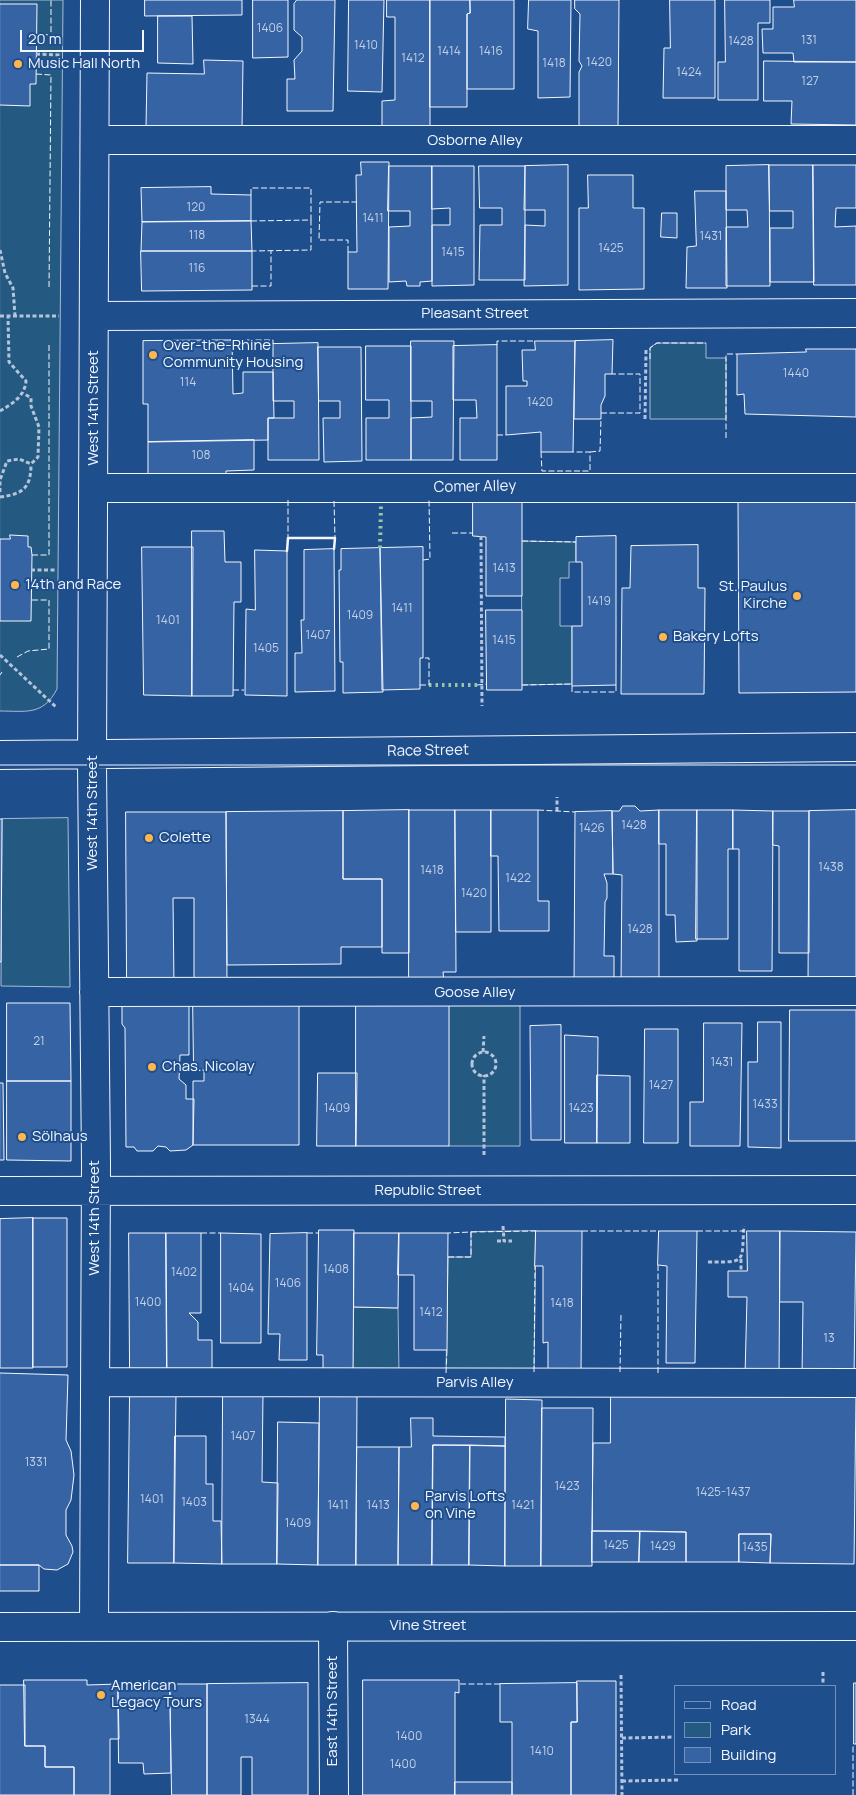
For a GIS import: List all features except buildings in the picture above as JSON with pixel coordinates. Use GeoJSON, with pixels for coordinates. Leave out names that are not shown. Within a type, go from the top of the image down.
{"type":"FeatureCollection","features":[{"type":"Feature","properties":{"kind":"street","name":"West 14th Street"},"geometry":{"type":"LineString","coordinates":[[94,1626],[93,754],[95,0]]}},
{"type":"Feature","properties":{"kind":"street","name":"Osborne Alley"},"geometry":{"type":"LineString","coordinates":[[95,140],[856,140]]}},
{"type":"Feature","properties":{"kind":"street","name":"Pleasant Street"},"geometry":{"type":"LineString","coordinates":[[95,316],[856,313]]}},
{"type":"Feature","properties":{"kind":"street","name":"Comer Alley"},"geometry":{"type":"LineString","coordinates":[[94,488],[856,488]]}},
{"type":"Feature","properties":{"kind":"street","name":"Race Street"},"geometry":{"type":"LineString","coordinates":[[0,755],[856,747]]}},
{"type":"Feature","properties":{"kind":"street","name":"Goose Alley"},"geometry":{"type":"LineString","coordinates":[[94,992],[856,991]]}},
{"type":"Feature","properties":{"kind":"street","name":"Republic Street"},"geometry":{"type":"LineString","coordinates":[[0,1191],[856,1190]]}},
{"type":"Feature","properties":{"kind":"street","name":"Parvis Alley"},"geometry":{"type":"LineString","coordinates":[[94,1382],[856,1383]]}},
{"type":"Feature","properties":{"kind":"street","name":"East 14th Street"},"geometry":{"type":"LineString","coordinates":[[333,1626],[334,1795]]}},
{"type":"Feature","properties":{"kind":"street","name":"Vine Street"},"geometry":{"type":"LineString","coordinates":[[0,1627],[856,1626]]}},
{"type":"Feature","properties":{"kind":"path"},"geometry":{"type":"LineString","coordinates":[[36,54],[63,55]]}},
{"type":"Feature","properties":{"kind":"path"},"geometry":{"type":"LineString","coordinates":[[0,250],[5,273],[13,288],[15,316]]}},
{"type":"Feature","properties":{"kind":"path"},"geometry":{"type":"LineString","coordinates":[[0,316],[66,316]]}},
{"type":"Feature","properties":{"kind":"path"},"geometry":{"type":"LineString","coordinates":[[0,411],[23,393],[26,381],[8,362],[8,316]]}},
{"type":"Feature","properties":{"kind":"path"},"geometry":{"type":"LineString","coordinates":[[646,346],[646,419]]}},
{"type":"Feature","properties":{"kind":"path"},"geometry":{"type":"LineString","coordinates":[[0,497],[19,494],[24,489],[30,482],[31,464],[38,457],[38,421],[31,406],[31,398],[23,393]]}},
{"type":"Feature","properties":{"kind":"path"},"geometry":{"type":"LineString","coordinates":[[0,492],[0,480],[7,462],[19,459],[31,464]]}},
{"type":"Feature","properties":{"kind":"path"},"geometry":{"type":"LineString","coordinates":[[481,536],[482,706]]}},
{"type":"Feature","properties":{"kind":"path"},"geometry":{"type":"LineString","coordinates":[[31,570],[56,570]]}},
{"type":"Feature","properties":{"kind":"path"},"geometry":{"type":"LineString","coordinates":[[0,655],[62,713]]}},
{"type":"Feature","properties":{"kind":"path"},"geometry":{"type":"LineString","coordinates":[[482,672],[487,672]]}},
{"type":"Feature","properties":{"kind":"path"},"geometry":{"type":"LineString","coordinates":[[557,798],[557,812]]}},
{"type":"Feature","properties":{"kind":"path"},"geometry":{"type":"LineString","coordinates":[[483,1052],[484,1036]]}},
{"type":"Feature","properties":{"kind":"path"},"geometry":{"type":"LineString","coordinates":[[483,1052],[494,1056],[496,1064],[491,1073],[484,1075],[477,1073],[472,1066],[476,1055],[483,1052]]}},
{"type":"Feature","properties":{"kind":"path"},"geometry":{"type":"LineString","coordinates":[[484,1075],[484,1156]]}},
{"type":"Feature","properties":{"kind":"path"},"geometry":{"type":"LineString","coordinates":[[503,1225],[504,1241]]}},
{"type":"Feature","properties":{"kind":"path"},"geometry":{"type":"LineString","coordinates":[[741,1271],[744,1225]]}},
{"type":"Feature","properties":{"kind":"path"},"geometry":{"type":"LineString","coordinates":[[498,1241],[512,1241]]}},
{"type":"Feature","properties":{"kind":"path"},"geometry":{"type":"LineString","coordinates":[[708,1262],[735,1262],[741,1259]]}},
{"type":"Feature","properties":{"kind":"path"},"geometry":{"type":"LineString","coordinates":[[824,1672],[824,1685]]}},
{"type":"Feature","properties":{"kind":"path"},"geometry":{"type":"LineString","coordinates":[[621,1675],[622,1795]]}},
{"type":"Feature","properties":{"kind":"path"},"geometry":{"type":"LineString","coordinates":[[622,1738],[674,1737]]}},
{"type":"Feature","properties":{"kind":"path"},"geometry":{"type":"LineString","coordinates":[[622,1781],[680,1780]]}},
{"type":"Feature","properties":{"kind":"green space"},"geometry":{"type":"Polygon","coordinates":[[[0,0],[63,0],[57,689],[46,704],[40,708],[26,711],[0,711],[0,0]]]}},
{"type":"Feature","properties":{"kind":"green space"},"geometry":{"type":"Polygon","coordinates":[[[657,343],[706,343],[706,358],[726,358],[726,419],[650,419],[650,348],[657,343]]]}},
{"type":"Feature","properties":{"kind":"green space"},"geometry":{"type":"Polygon","coordinates":[[[522,541],[576,542],[576,562],[569,562],[569,578],[560,578],[560,626],[572,626],[572,684],[522,685],[522,541]]]}},
{"type":"Feature","properties":{"kind":"green space"},"geometry":{"type":"Polygon","coordinates":[[[68,818],[70,987],[1,986],[2,819],[68,818]]]}},
{"type":"Feature","properties":{"kind":"green space"},"geometry":{"type":"Polygon","coordinates":[[[449,1003],[520,1003],[520,1146],[449,1146],[449,1003]]]}},
{"type":"Feature","properties":{"kind":"green space"},"geometry":{"type":"Polygon","coordinates":[[[536,1231],[534,1374],[446,1374],[448,1257],[471,1257],[471,1232],[536,1231]]]}},
{"type":"Feature","properties":{"kind":"green space"},"geometry":{"type":"Polygon","coordinates":[[[354,1307],[398,1308],[399,1375],[353,1375],[354,1307]]]}},
{"type":"Feature","properties":{"kind":"tram line"},"geometry":{"type":"LineString","coordinates":[[0,765],[856,765]]}},
{"type":"Feature","properties":{"kind":"hedge"},"geometry":{"type":"LineString","coordinates":[[380,548],[381,504]]}},
{"type":"Feature","properties":{"kind":"hedge"},"geometry":{"type":"LineString","coordinates":[[429,685],[477,685]]}},
{"type":"Feature","properties":{"kind":"fence"},"geometry":{"type":"LineString","coordinates":[[37,34],[51,35],[51,0]]}},
{"type":"Feature","properties":{"kind":"fence"},"geometry":{"type":"LineString","coordinates":[[36,74],[51,75],[49,289]]}},
{"type":"Feature","properties":{"kind":"fence"},"geometry":{"type":"LineString","coordinates":[[251,195],[251,188],[311,188],[311,220]]}},
{"type":"Feature","properties":{"kind":"fence"},"geometry":{"type":"LineString","coordinates":[[348,252],[348,240],[319,240],[320,202],[357,202]]}},
{"type":"Feature","properties":{"kind":"fence"},"geometry":{"type":"LineString","coordinates":[[251,221],[311,220],[311,250],[252,251]]}},
{"type":"Feature","properties":{"kind":"fence"},"geometry":{"type":"LineString","coordinates":[[252,286],[271,286],[271,251]]}},
{"type":"Feature","properties":{"kind":"fence"},"geometry":{"type":"LineString","coordinates":[[230,340],[273,340],[273,344]]}},
{"type":"Feature","properties":{"kind":"fence"},"geometry":{"type":"LineString","coordinates":[[497,345],[497,341],[535,341]]}},
{"type":"Feature","properties":{"kind":"fence"},"geometry":{"type":"LineString","coordinates":[[650,359],[650,348],[657,343],[706,343]]}},
{"type":"Feature","properties":{"kind":"fence"},"geometry":{"type":"LineString","coordinates":[[32,555],[49,555],[49,344]]}},
{"type":"Feature","properties":{"kind":"fence"},"geometry":{"type":"LineString","coordinates":[[726,438],[726,354],[737,354]]}},
{"type":"Feature","properties":{"kind":"fence"},"geometry":{"type":"LineString","coordinates":[[601,413],[640,413],[640,374],[612,374]]}},
{"type":"Feature","properties":{"kind":"fence"},"geometry":{"type":"LineString","coordinates":[[590,452],[600,451],[601,419]]}},
{"type":"Feature","properties":{"kind":"fence"},"geometry":{"type":"LineString","coordinates":[[497,435],[506,435]]}},
{"type":"Feature","properties":{"kind":"fence"},"geometry":{"type":"LineString","coordinates":[[541,452],[542,471],[590,471],[590,452],[573,452]]}},
{"type":"Feature","properties":{"kind":"fence"},"geometry":{"type":"LineString","coordinates":[[423,560],[430,559],[429,499]]}},
{"type":"Feature","properties":{"kind":"fence"},"geometry":{"type":"LineString","coordinates":[[288,500],[288,538]]}},
{"type":"Feature","properties":{"kind":"fence"},"geometry":{"type":"LineString","coordinates":[[334,501],[335,538]]}},
{"type":"Feature","properties":{"kind":"fence"},"geometry":{"type":"LineString","coordinates":[[452,533],[473,533]]}},
{"type":"Feature","properties":{"kind":"fence"},"geometry":{"type":"LineString","coordinates":[[522,541],[576,542]]}},
{"type":"Feature","properties":{"kind":"fence"},"geometry":{"type":"LineString","coordinates":[[17,657],[28,651],[49,649],[49,600],[30,600]]}},
{"type":"Feature","properties":{"kind":"fence"},"geometry":{"type":"LineString","coordinates":[[420,685],[429,685],[429,658],[423,658]]}},
{"type":"Feature","properties":{"kind":"fence"},"geometry":{"type":"LineString","coordinates":[[477,685],[487,684]]}},
{"type":"Feature","properties":{"kind":"fence"},"geometry":{"type":"LineString","coordinates":[[522,685],[572,684]]}},
{"type":"Feature","properties":{"kind":"fence"},"geometry":{"type":"LineString","coordinates":[[572,686],[572,692],[616,692],[616,685]]}},
{"type":"Feature","properties":{"kind":"fence"},"geometry":{"type":"LineString","coordinates":[[233,690],[244,690]]}},
{"type":"Feature","properties":{"kind":"fence"},"geometry":{"type":"LineString","coordinates":[[538,810],[575,812]]}},
{"type":"Feature","properties":{"kind":"fence"},"geometry":{"type":"LineString","coordinates":[[471,1232],[536,1231]]}},
{"type":"Feature","properties":{"kind":"fence"},"geometry":{"type":"LineString","coordinates":[[582,1231],[659,1231]]}},
{"type":"Feature","properties":{"kind":"fence"},"geometry":{"type":"LineString","coordinates":[[697,1231],[744,1231]]}},
{"type":"Feature","properties":{"kind":"fence"},"geometry":{"type":"LineString","coordinates":[[448,1233],[471,1232],[471,1257],[448,1257]]}},
{"type":"Feature","properties":{"kind":"fence"},"geometry":{"type":"LineString","coordinates":[[201,1233],[221,1233]]}},
{"type":"Feature","properties":{"kind":"fence"},"geometry":{"type":"LineString","coordinates":[[307,1233],[319,1233]]}},
{"type":"Feature","properties":{"kind":"fence"},"geometry":{"type":"LineString","coordinates":[[658,1265],[658,1373]]}},
{"type":"Feature","properties":{"kind":"fence"},"geometry":{"type":"LineString","coordinates":[[534,1372],[535,1266]]}},
{"type":"Feature","properties":{"kind":"fence"},"geometry":{"type":"LineString","coordinates":[[620,1372],[621,1314]]}},
{"type":"Feature","properties":{"kind":"fence"},"geometry":{"type":"LineString","coordinates":[[446,1373],[447,1350]]}},
{"type":"Feature","properties":{"kind":"fence"},"geometry":{"type":"LineString","coordinates":[[460,1684],[500,1684]]}},
{"type":"Feature","properties":{"kind":"fence"},"geometry":{"type":"LineString","coordinates":[[853,1745],[853,1795]]}},
{"type":"Feature","properties":{"kind":"wall"},"geometry":{"type":"LineString","coordinates":[[287,551],[288,538],[335,538],[334,549]]}},
{"type":"Feature","properties":{"kind":"place","name":"Music Hall North"},"geometry":{"type":"Point","coordinates":[18,64]}},
{"type":"Feature","properties":{"kind":"place","name":"Over-the-Rhine Community Housing"},"geometry":{"type":"Point","coordinates":[153,355]}},
{"type":"Feature","properties":{"kind":"place","name":"14th and Race"},"geometry":{"type":"Point","coordinates":[15,585]}},
{"type":"Feature","properties":{"kind":"place","name":"St. Paulus Kirche"},"geometry":{"type":"Point","coordinates":[797,596]}},
{"type":"Feature","properties":{"kind":"place","name":"Bakery Lofts"},"geometry":{"type":"Point","coordinates":[663,637]}},
{"type":"Feature","properties":{"kind":"place","name":"Colette"},"geometry":{"type":"Point","coordinates":[149,838]}},
{"type":"Feature","properties":{"kind":"place","name":"Chas. Nicolay"},"geometry":{"type":"Point","coordinates":[152,1067]}},
{"type":"Feature","properties":{"kind":"place","name":"Sölhaus"},"geometry":{"type":"Point","coordinates":[22,1137]}},
{"type":"Feature","properties":{"kind":"place","name":"Parvis Lofts on Vine"},"geometry":{"type":"Point","coordinates":[415,1506]}},
{"type":"Feature","properties":{"kind":"place","name":"American Legacy Tours"},"geometry":{"type":"Point","coordinates":[101,1695]}}]}
